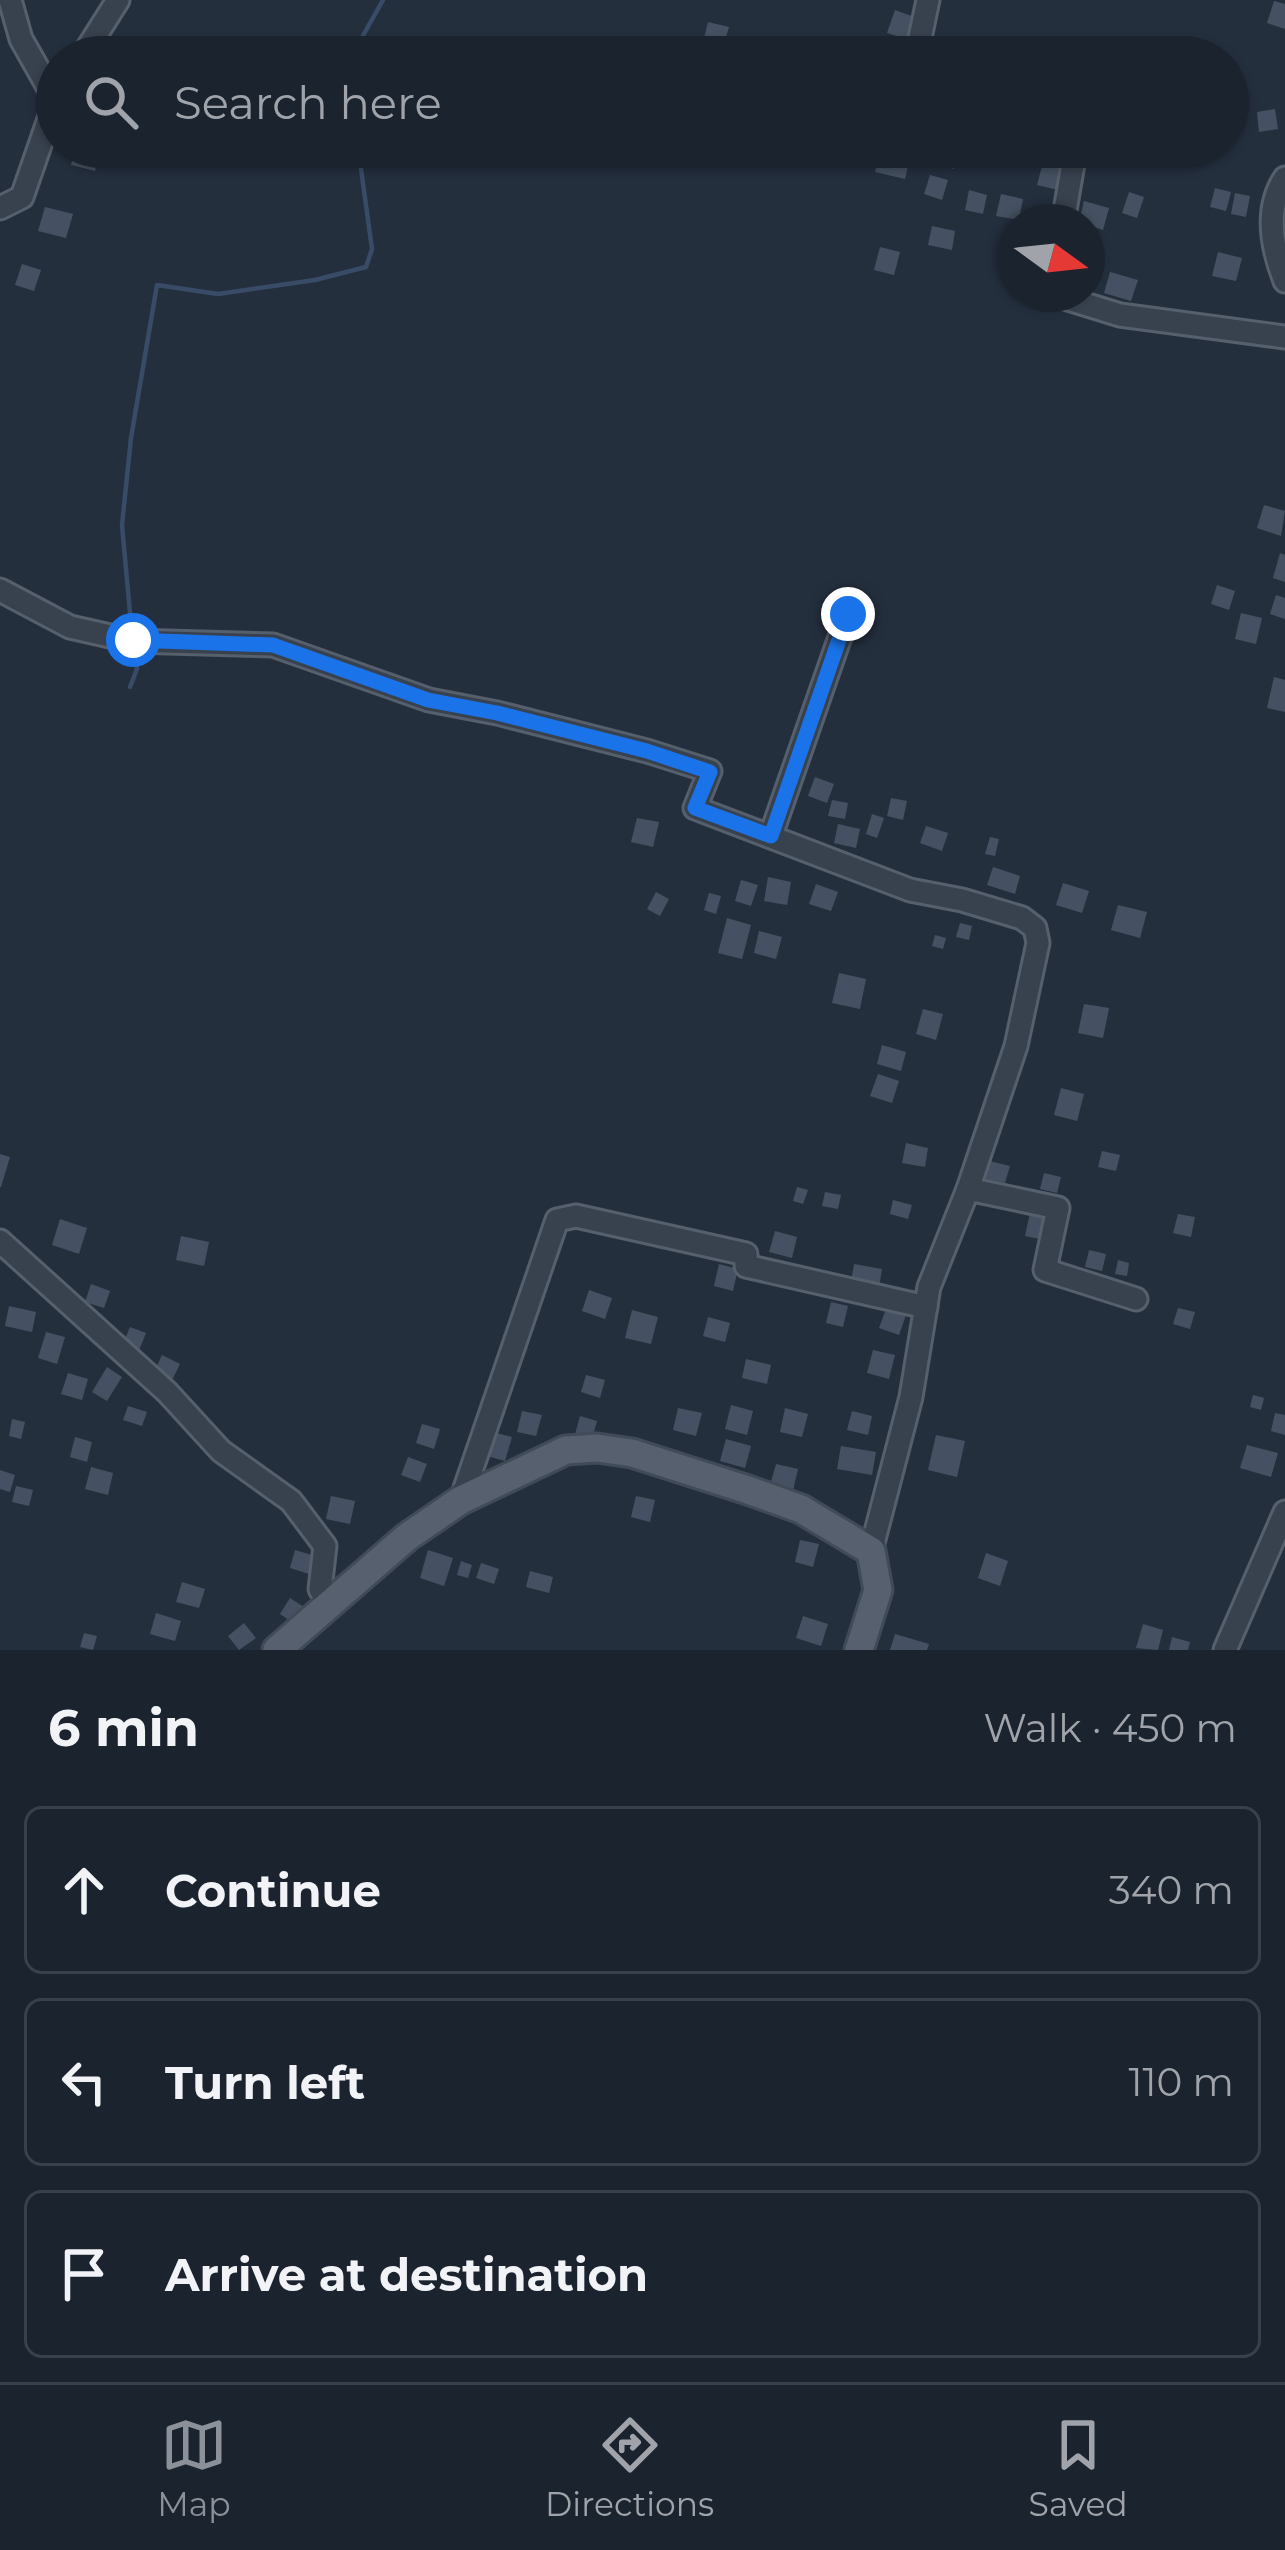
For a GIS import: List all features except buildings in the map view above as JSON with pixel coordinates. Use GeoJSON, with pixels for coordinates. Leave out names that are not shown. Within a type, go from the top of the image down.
{"type":"FeatureCollection","features":[{"type":"Feature","properties":{"kind":"main road"},"geometry":{"type":"LineString","coordinates":[[277,1650],[407,1538],[461,1500],[566,1450],[597,1448],[632,1454],[801,1509],[871,1551],[878,1590],[859,1650]]}},
{"type":"Feature","properties":{"kind":"street"},"geometry":{"type":"LineString","coordinates":[[10,0],[21,39],[36,64]]}},
{"type":"Feature","properties":{"kind":"street"},"geometry":{"type":"LineString","coordinates":[[95,36],[118,0]]}},
{"type":"Feature","properties":{"kind":"street"},"geometry":{"type":"LineString","coordinates":[[920,36],[928,0]]}},
{"type":"Feature","properties":{"kind":"street"},"geometry":{"type":"LineString","coordinates":[[0,208],[22,197],[36,156]]}},
{"type":"Feature","properties":{"kind":"street"},"geometry":{"type":"LineString","coordinates":[[1066,204],[1072,168]]}},
{"type":"Feature","properties":{"kind":"street"},"geometry":{"type":"LineString","coordinates":[[1285,178],[1276,192],[1272,241],[1285,281]]}},
{"type":"Feature","properties":{"kind":"street"},"geometry":{"type":"LineString","coordinates":[[1105,310],[1285,338]]}},
{"type":"Feature","properties":{"kind":"street"},"geometry":{"type":"LineString","coordinates":[[0,590],[70,628],[133,640],[273,645],[428,700],[647,751],[710,772],[695,808],[910,890],[1022,918],[1035,928],[1038,944],[1016,1046],[929,1287],[911,1397],[871,1551]]}},
{"type":"Feature","properties":{"kind":"street"},"geometry":{"type":"LineString","coordinates":[[771,836],[848,614]]}},
{"type":"Feature","properties":{"kind":"street"},"geometry":{"type":"LineString","coordinates":[[968,1189],[1058,1208],[1045,1270],[1136,1299]]}},
{"type":"Feature","properties":{"kind":"street"},"geometry":{"type":"LineString","coordinates":[[461,1500],[557,1220],[576,1216],[707,1243],[746,1254],[746,1266],[926,1307]]}},
{"type":"Feature","properties":{"kind":"street"},"geometry":{"type":"LineString","coordinates":[[0,1241],[167,1392],[221,1451],[291,1502],[325,1546],[320,1589],[329,1603]]}},
{"type":"Feature","properties":{"kind":"street"},"geometry":{"type":"LineString","coordinates":[[1225,1650],[1285,1512]]}},
{"type":"Feature","properties":{"kind":"waterway"},"geometry":{"type":"LineString","coordinates":[[363,36],[383,0]]}},
{"type":"Feature","properties":{"kind":"waterway"},"geometry":{"type":"LineString","coordinates":[[132,635],[122,525],[131,438],[157,285],[218,294],[315,280],[366,267],[372,249],[361,168]]}},
{"type":"Feature","properties":{"kind":"waterway"},"geometry":{"type":"LineString","coordinates":[[130,687],[137,669],[134,646]]}},
{"type":"Feature","properties":{"kind":"route"},"geometry":{"type":"LineString","coordinates":[[133,640],[273,645],[428,700],[647,751],[710,772],[695,808],[771,836],[848,614]]}}]}
